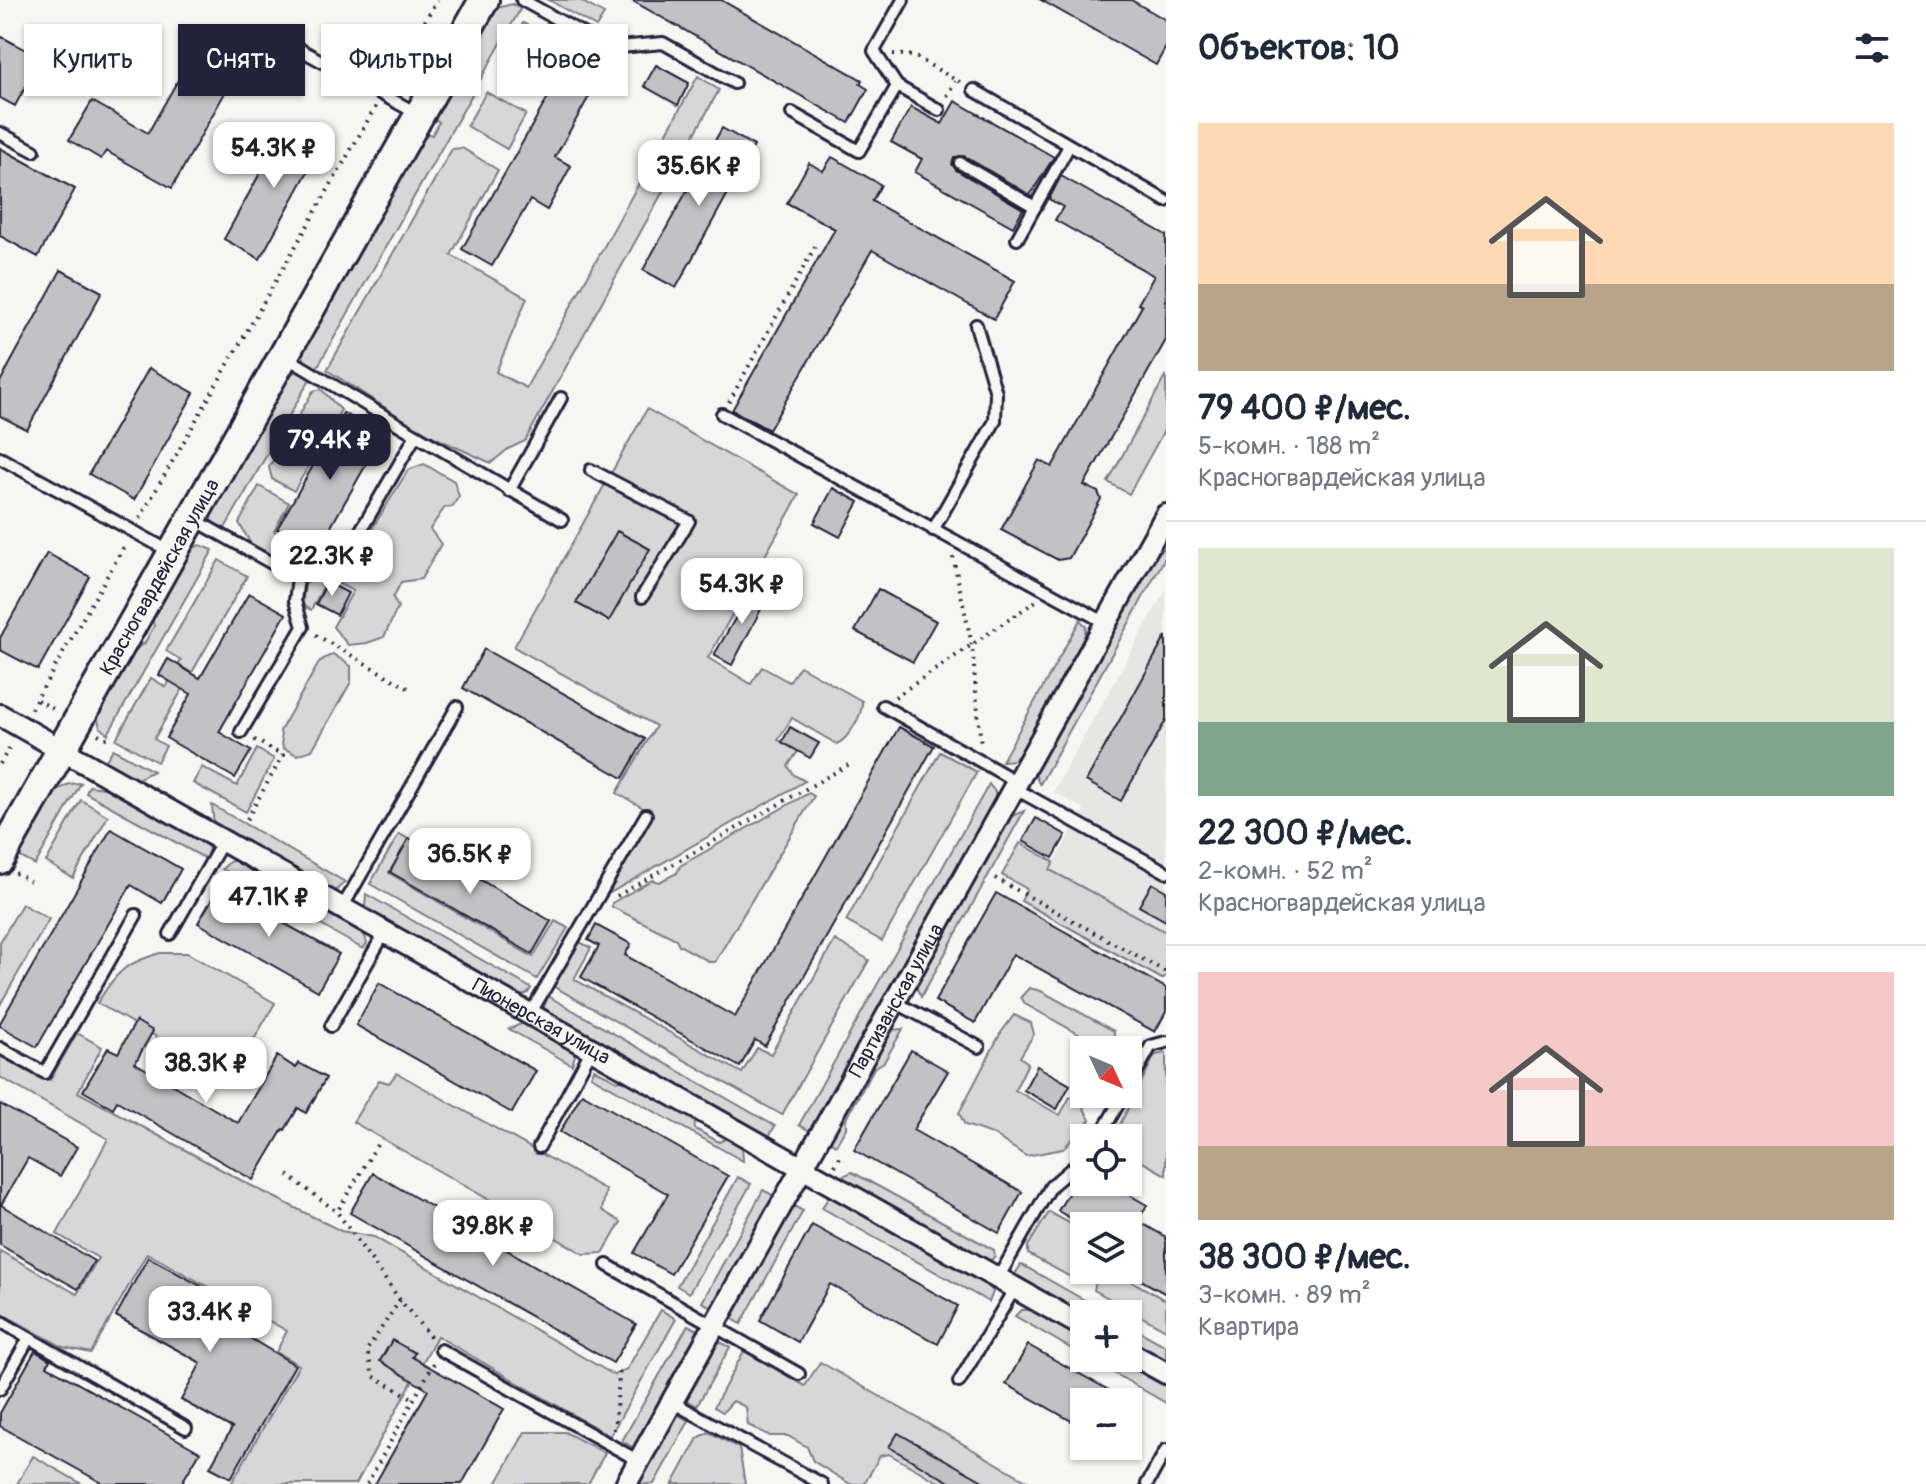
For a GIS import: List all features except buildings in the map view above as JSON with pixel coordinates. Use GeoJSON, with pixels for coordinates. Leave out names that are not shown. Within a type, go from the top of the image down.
{"type":"FeatureCollection","features":[{"type":"Feature","properties":{"kind":"street","name":"Красногвардейская улица"},"geometry":{"type":"LineString","coordinates":[[0,859],[484,0]]}},
{"type":"Feature","properties":{"kind":"street","name":"Партизанская улица"},"geometry":{"type":"LineString","coordinates":[[626,1484],[1165,520]]}},
{"type":"Feature","properties":{"kind":"street","name":"Пионерская улица"},"geometry":{"type":"LineString","coordinates":[[0,715],[1070,1319]]}},
{"type":"Feature","properties":{"kind":"street"},"geometry":{"type":"LineString","coordinates":[[1142,1360],[1166,1373]]}},
{"type":"Feature","properties":{"kind":"lane"},"geometry":{"type":"LineString","coordinates":[[522,0],[609,48],[663,43],[734,83]]}},
{"type":"Feature","properties":{"kind":"lane"},"geometry":{"type":"LineString","coordinates":[[903,0],[874,51],[897,86],[939,110]]}},
{"type":"Feature","properties":{"kind":"lane"},"geometry":{"type":"LineString","coordinates":[[792,113],[859,151],[897,86]]}},
{"type":"Feature","properties":{"kind":"lane"},"geometry":{"type":"LineString","coordinates":[[974,90],[1166,201]]}},
{"type":"Feature","properties":{"kind":"lane"},"geometry":{"type":"LineString","coordinates":[[387,96],[420,115]]}},
{"type":"Feature","properties":{"kind":"lane"},"geometry":{"type":"LineString","coordinates":[[0,133],[34,151]]}},
{"type":"Feature","properties":{"kind":"lane"},"geometry":{"type":"LineString","coordinates":[[1017,239],[1069,146]]}},
{"type":"Feature","properties":{"kind":"lane"},"geometry":{"type":"LineString","coordinates":[[960,163],[1035,207]]}},
{"type":"Feature","properties":{"kind":"lane"},"geometry":{"type":"LineString","coordinates":[[933,530],[995,421],[996,393],[976,325]]}},
{"type":"Feature","properties":{"kind":"lane"},"geometry":{"type":"LineString","coordinates":[[284,356],[562,520]]}},
{"type":"Feature","properties":{"kind":"lane"},"geometry":{"type":"LineString","coordinates":[[509,491],[561,398]]}},
{"type":"Feature","properties":{"kind":"lane"},"geometry":{"type":"LineString","coordinates":[[722,414],[1106,623]]}},
{"type":"Feature","properties":{"kind":"lane"},"geometry":{"type":"LineString","coordinates":[[241,732],[303,627],[295,601],[298,578],[318,563],[343,561],[416,435]]}},
{"type":"Feature","properties":{"kind":"lane"},"geometry":{"type":"LineString","coordinates":[[0,458],[173,552]]}},
{"type":"Feature","properties":{"kind":"lane"},"geometry":{"type":"LineString","coordinates":[[591,470],[689,521],[642,597]]}},
{"type":"Feature","properties":{"kind":"lane"},"geometry":{"type":"LineString","coordinates":[[192,518],[298,578]]}},
{"type":"Feature","properties":{"kind":"lane"},"geometry":{"type":"LineString","coordinates":[[883,706],[1166,872]]}},
{"type":"Feature","properties":{"kind":"lane"},"geometry":{"type":"LineString","coordinates":[[342,908],[457,707]]}},
{"type":"Feature","properties":{"kind":"lane"},"geometry":{"type":"LineString","coordinates":[[530,1014],[646,815]]}},
{"type":"Feature","properties":{"kind":"lane"},"geometry":{"type":"LineString","coordinates":[[170,934],[223,841]]}},
{"type":"Feature","properties":{"kind":"lane"},"geometry":{"type":"LineString","coordinates":[[0,1048],[45,1073],[136,915]]}},
{"type":"Feature","properties":{"kind":"lane"},"geometry":{"type":"LineString","coordinates":[[331,1026],[385,932]]}},
{"type":"Feature","properties":{"kind":"lane"},"geometry":{"type":"LineString","coordinates":[[895,1002],[979,1047]]}},
{"type":"Feature","properties":{"kind":"lane"},"geometry":{"type":"LineString","coordinates":[[1142,1062],[1151,1046],[1166,1042]]}},
{"type":"Feature","properties":{"kind":"lane"},"geometry":{"type":"LineString","coordinates":[[539,1147],[592,1049]]}},
{"type":"Feature","properties":{"kind":"lane"},"geometry":{"type":"LineString","coordinates":[[959,1382],[1051,1186],[1070,1170]]}},
{"type":"Feature","properties":{"kind":"lane"},"geometry":{"type":"LineString","coordinates":[[607,1265],[799,1374]]}},
{"type":"Feature","properties":{"kind":"lane"},"geometry":{"type":"LineString","coordinates":[[0,1321],[186,1428]]}},
{"type":"Feature","properties":{"kind":"lane"},"geometry":{"type":"LineString","coordinates":[[0,1389],[29,1338]]}},
{"type":"Feature","properties":{"kind":"lane"},"geometry":{"type":"LineString","coordinates":[[441,1350],[639,1461]]}},
{"type":"Feature","properties":{"kind":"lane"},"geometry":{"type":"LineString","coordinates":[[672,1402],[822,1484]]}},
{"type":"Feature","properties":{"kind":"lane"},"geometry":{"type":"LineString","coordinates":[[1147,1484],[1166,1450]]}},
{"type":"Feature","properties":{"kind":"path"},"geometry":{"type":"LineString","coordinates":[[423,24],[437,0]]}},
{"type":"Feature","properties":{"kind":"path"},"geometry":{"type":"LineString","coordinates":[[874,51],[914,56],[974,90]]}},
{"type":"Feature","properties":{"kind":"path"},"geometry":{"type":"LineString","coordinates":[[947,96],[956,80]]}},
{"type":"Feature","properties":{"kind":"path"},"geometry":{"type":"LineString","coordinates":[[21,727],[382,96]]}},
{"type":"Feature","properties":{"kind":"path"},"geometry":{"type":"LineString","coordinates":[[722,414],[817,243]]}},
{"type":"Feature","properties":{"kind":"path"},"geometry":{"type":"LineString","coordinates":[[949,539],[972,645],[982,762]]}},
{"type":"Feature","properties":{"kind":"path"},"geometry":{"type":"LineString","coordinates":[[883,706],[1048,593]]}},
{"type":"Feature","properties":{"kind":"path"},"geometry":{"type":"LineString","coordinates":[[303,627],[408,688]]}},
{"type":"Feature","properties":{"kind":"path"},"geometry":{"type":"LineString","coordinates":[[241,732],[283,755],[247,819]]}},
{"type":"Feature","properties":{"kind":"path"},"geometry":{"type":"LineString","coordinates":[[614,897],[848,765]]}},
{"type":"Feature","properties":{"kind":"path"},"geometry":{"type":"LineString","coordinates":[[995,878],[1166,972]]}},
{"type":"Feature","properties":{"kind":"path"},"geometry":{"type":"LineString","coordinates":[[337,1212],[377,1145]]}},
{"type":"Feature","properties":{"kind":"path"},"geometry":{"type":"LineString","coordinates":[[288,1175],[337,1212],[400,1300],[441,1350],[367,1484]]}},
{"type":"Feature","properties":{"kind":"path"},"geometry":{"type":"LineString","coordinates":[[400,1300],[367,1350],[373,1376],[414,1399]]}},
{"type":"Feature","properties":{"kind":"path"},"geometry":{"type":"LineString","coordinates":[[613,1446],[620,1369]]}},
{"type":"Feature","properties":{"kind":"shaded area"},"geometry":{"type":"Polygon","coordinates":[[[549,0],[579,0],[604,14],[598,24],[591,24],[549,0]]]}},
{"type":"Feature","properties":{"kind":"shaded area"},"geometry":{"type":"Polygon","coordinates":[[[512,4],[521,8],[512,24],[497,24],[497,50],[481,79],[481,36],[497,8],[512,4]]]}},
{"type":"Feature","properties":{"kind":"shaded area"},"geometry":{"type":"Polygon","coordinates":[[[698,76],[719,90],[525,441],[508,449],[491,463],[423,432],[327,370],[452,149],[462,148],[498,170],[451,255],[527,298],[496,372],[526,388],[698,76]]]}},
{"type":"Feature","properties":{"kind":"shaded area"},"geometry":{"type":"Polygon","coordinates":[[[486,92],[526,114],[507,149],[467,126],[486,92]]]}},
{"type":"Feature","properties":{"kind":"shaded area"},"geometry":{"type":"Polygon","coordinates":[[[447,96],[471,96],[317,368],[305,362],[302,351],[426,133],[432,135],[439,122],[434,118],[447,96]]]}},
{"type":"Feature","properties":{"kind":"shaded area"},"geometry":{"type":"Polygon","coordinates":[[[297,371],[310,379],[224,530],[212,524],[210,516],[289,375],[297,371]]]}},
{"type":"Feature","properties":{"kind":"shaded area"},"geometry":{"type":"Polygon","coordinates":[[[1166,375],[1166,427],[1129,494],[1108,482],[1166,375]]]}},
{"type":"Feature","properties":{"kind":"shaded area"},"geometry":{"type":"Polygon","coordinates":[[[321,389],[341,410],[294,491],[272,479],[269,467],[313,391],[321,389]]]}},
{"type":"Feature","properties":{"kind":"shaded area"},"geometry":{"type":"Polygon","coordinates":[[[647,409],[799,495],[708,658],[751,684],[762,667],[789,682],[800,666],[862,701],[862,707],[850,731],[837,744],[792,718],[778,740],[798,751],[788,766],[794,775],[805,781],[608,894],[604,892],[652,813],[617,793],[656,726],[514,647],[647,409]]]}},
{"type":"Feature","properties":{"kind":"shaded area"},"geometry":{"type":"Polygon","coordinates":[[[424,464],[454,481],[459,496],[452,507],[445,507],[430,529],[441,544],[421,579],[401,582],[393,598],[398,607],[384,637],[348,645],[333,627],[353,591],[328,578],[311,610],[302,605],[305,585],[322,568],[350,565],[408,470],[424,464]]]}},
{"type":"Feature","properties":{"kind":"shaded area"},"geometry":{"type":"Polygon","coordinates":[[[259,486],[289,503],[274,531],[315,554],[299,572],[251,544],[239,523],[259,486]]]}},
{"type":"Feature","properties":{"kind":"shaded area"},"geometry":{"type":"Polygon","coordinates":[[[200,545],[213,550],[108,734],[100,727],[97,717],[136,648],[144,644],[154,626],[152,618],[191,549],[200,545]]]}},
{"type":"Feature","properties":{"kind":"shaded area"},"geometry":{"type":"Polygon","coordinates":[[[1166,547],[1166,556],[1040,784],[1036,769],[1040,759],[1152,557],[1166,547]]]}},
{"type":"Feature","properties":{"kind":"shaded area"},"geometry":{"type":"Polygon","coordinates":[[[219,560],[247,576],[154,739],[166,746],[157,762],[116,739],[151,678],[166,687],[181,660],[166,651],[219,560]]]}},
{"type":"Feature","properties":{"kind":"shaded area"},"geometry":{"type":"Polygon","coordinates":[[[1166,589],[1166,932],[1050,870],[1084,809],[1053,792],[1166,589]]]}},
{"type":"Feature","properties":{"kind":"shaded area"},"geometry":{"type":"Polygon","coordinates":[[[1080,620],[1086,626],[1084,640],[1021,753],[1013,760],[1002,761],[1080,620]]]}},
{"type":"Feature","properties":{"kind":"shaded area"},"geometry":{"type":"Polygon","coordinates":[[[333,654],[351,666],[351,682],[312,750],[297,755],[283,748],[280,731],[320,661],[333,654]]]}},
{"type":"Feature","properties":{"kind":"shaded area"},"geometry":{"type":"Polygon","coordinates":[[[113,749],[153,771],[132,782],[107,768],[105,762],[113,749]]]}},
{"type":"Feature","properties":{"kind":"shaded area"},"geometry":{"type":"Polygon","coordinates":[[[257,749],[274,759],[246,812],[193,783],[202,767],[237,786],[257,749]]]}},
{"type":"Feature","properties":{"kind":"shaded area"},"geometry":{"type":"Polygon","coordinates":[[[940,752],[977,772],[882,941],[846,921],[940,752]]]}},
{"type":"Feature","properties":{"kind":"shaded area"},"geometry":{"type":"Polygon","coordinates":[[[81,783],[35,865],[15,854],[51,793],[69,784],[81,783]]]}},
{"type":"Feature","properties":{"kind":"shaded area"},"geometry":{"type":"Polygon","coordinates":[[[989,784],[996,800],[812,1132],[799,1125],[989,784]]]}},
{"type":"Feature","properties":{"kind":"shaded area"},"geometry":{"type":"Polygon","coordinates":[[[89,786],[105,788],[202,841],[209,848],[206,859],[86,793],[89,786]]]}},
{"type":"Feature","properties":{"kind":"shaded area"},"geometry":{"type":"Polygon","coordinates":[[[809,793],[814,796],[715,962],[612,907],[612,903],[652,880],[659,882],[677,873],[680,866],[809,793]]]}},
{"type":"Feature","properties":{"kind":"shaded area"},"geometry":{"type":"Polygon","coordinates":[[[81,800],[108,816],[73,878],[46,862],[81,800]]]}},
{"type":"Feature","properties":{"kind":"shaded area"},"geometry":{"type":"Polygon","coordinates":[[[212,805],[345,882],[332,894],[214,827],[212,805]]]}},
{"type":"Feature","properties":{"kind":"shaded area"},"geometry":{"type":"Polygon","coordinates":[[[1024,811],[921,997],[915,985],[917,978],[1007,818],[1024,811]]]}},
{"type":"Feature","properties":{"kind":"shaded area"},"geometry":{"type":"Polygon","coordinates":[[[399,834],[409,839],[389,873],[533,957],[555,921],[568,928],[537,979],[370,884],[399,834]]]}},
{"type":"Feature","properties":{"kind":"shaded area"},"geometry":{"type":"Polygon","coordinates":[[[1020,843],[1054,862],[1050,870],[1166,932],[1166,976],[1162,979],[1021,901],[1027,889],[1002,875],[1020,843]]]}},
{"type":"Feature","properties":{"kind":"shaded area"},"geometry":{"type":"Polygon","coordinates":[[[238,859],[264,874],[272,891],[305,910],[320,907],[363,931],[367,943],[363,949],[222,869],[238,859]]]}},
{"type":"Feature","properties":{"kind":"shaded area"},"geometry":{"type":"Polygon","coordinates":[[[366,894],[531,988],[515,1000],[369,916],[365,908],[366,894]]]}},
{"type":"Feature","properties":{"kind":"shaded area"},"geometry":{"type":"Polygon","coordinates":[[[22,904],[49,919],[0,1005],[0,942],[22,904]]]}},
{"type":"Feature","properties":{"kind":"shaded area"},"geometry":{"type":"Polygon","coordinates":[[[835,940],[869,960],[782,1115],[553,986],[578,941],[591,948],[574,979],[742,1073],[757,1048],[771,1054],[835,940]]]}},
{"type":"Feature","properties":{"kind":"shaded area"},"geometry":{"type":"Polygon","coordinates":[[[160,953],[187,953],[275,1003],[231,1079],[97,1003],[122,970],[160,953]]]}},
{"type":"Feature","properties":{"kind":"shaded area"},"geometry":{"type":"Polygon","coordinates":[[[1029,988],[1041,991],[1114,1031],[1114,1036],[1082,1036],[1025,1004],[1021,997],[1029,988]]]}},
{"type":"Feature","properties":{"kind":"shaded area"},"geometry":{"type":"Polygon","coordinates":[[[548,996],[775,1126],[766,1141],[547,1016],[543,1010],[548,996]]]}},
{"type":"Feature","properties":{"kind":"shaded area"},"geometry":{"type":"Polygon","coordinates":[[[1014,1015],[1031,1023],[1034,1034],[1020,1057],[1028,1063],[1015,1090],[1060,1115],[1070,1097],[1070,1108],[1084,1108],[1090,1120],[1086,1124],[1070,1124],[1070,1141],[1063,1149],[1026,1156],[992,1134],[965,1125],[959,1113],[1000,1034],[1014,1015]]]}},
{"type":"Feature","properties":{"kind":"shaded area"},"geometry":{"type":"Polygon","coordinates":[[[523,1023],[572,1050],[575,1055],[572,1065],[509,1029],[523,1023]]]}},
{"type":"Feature","properties":{"kind":"shaded area"},"geometry":{"type":"Polygon","coordinates":[[[903,1029],[884,1062],[874,1068],[846,1119],[846,1128],[836,1145],[826,1139],[887,1033],[903,1029]]]}},
{"type":"Feature","properties":{"kind":"shaded area"},"geometry":{"type":"Polygon","coordinates":[[[77,1033],[102,1047],[78,1092],[341,1231],[374,1237],[614,1375],[627,1369],[661,1310],[676,1319],[610,1436],[437,1336],[356,1484],[231,1484],[299,1365],[276,1352],[287,1331],[147,1253],[91,1353],[63,1347],[0,1313],[0,1251],[77,1294],[98,1258],[57,1234],[108,1139],[0,1077],[0,1053],[50,1080],[77,1033]]]}},
{"type":"Feature","properties":{"kind":"shaded area"},"geometry":{"type":"Polygon","coordinates":[[[1166,1053],[1166,1175],[1142,1162],[1142,1124],[1120,1124],[1128,1108],[1142,1108],[1142,1081],[1155,1055],[1166,1053]]]}},
{"type":"Feature","properties":{"kind":"shaded area"},"geometry":{"type":"Polygon","coordinates":[[[594,1069],[617,1081],[629,1078],[694,1115],[695,1129],[719,1142],[729,1137],[742,1144],[743,1161],[591,1076],[594,1069]]]}},
{"type":"Feature","properties":{"kind":"shaded area"},"geometry":{"type":"Polygon","coordinates":[[[397,1073],[606,1190],[602,1210],[621,1222],[603,1253],[584,1254],[353,1122],[379,1080],[389,1083],[397,1073]]]}},
{"type":"Feature","properties":{"kind":"shaded area"},"geometry":{"type":"Polygon","coordinates":[[[852,1172],[994,1250],[995,1256],[983,1261],[841,1183],[840,1177],[852,1172]]]}},
{"type":"Feature","properties":{"kind":"shaded area"},"geometry":{"type":"Polygon","coordinates":[[[738,1177],[751,1184],[689,1293],[677,1286],[738,1177]]]}},
{"type":"Feature","properties":{"kind":"shaded area"},"geometry":{"type":"Polygon","coordinates":[[[763,1190],[776,1197],[715,1309],[702,1302],[763,1190]]]}},
{"type":"Feature","properties":{"kind":"shaded area"},"geometry":{"type":"Polygon","coordinates":[[[829,1196],[989,1286],[993,1292],[989,1302],[822,1208],[829,1196]]]}},
{"type":"Feature","properties":{"kind":"shaded area"},"geometry":{"type":"Polygon","coordinates":[[[790,1204],[803,1211],[741,1324],[728,1316],[790,1204]]]}},
{"type":"Feature","properties":{"kind":"shaded area"},"geometry":{"type":"Polygon","coordinates":[[[1049,1212],[1070,1223],[1070,1277],[1028,1254],[1028,1246],[1049,1212]]]}},
{"type":"Feature","properties":{"kind":"shaded area"},"geometry":{"type":"Polygon","coordinates":[[[1021,1265],[1084,1300],[1070,1300],[1070,1310],[1017,1280],[1015,1274],[1021,1265]]]}},
{"type":"Feature","properties":{"kind":"shaded area"},"geometry":{"type":"Polygon","coordinates":[[[1096,1284],[1137,1284],[1166,1300],[1166,1330],[1142,1317],[1142,1300],[1112,1300],[1094,1290],[1096,1284]]]}},
{"type":"Feature","properties":{"kind":"shaded area"},"geometry":{"type":"Polygon","coordinates":[[[1021,1310],[1031,1310],[1070,1332],[1070,1348],[1015,1316],[1021,1310]]]}},
{"type":"Feature","properties":{"kind":"shaded area"},"geometry":{"type":"Polygon","coordinates":[[[688,1325],[702,1332],[636,1449],[622,1441],[688,1325]]]}},
{"type":"Feature","properties":{"kind":"shaded area"},"geometry":{"type":"Polygon","coordinates":[[[1142,1333],[1166,1346],[1166,1364],[1142,1351],[1142,1333]]]}},
{"type":"Feature","properties":{"kind":"shaded area"},"geometry":{"type":"Polygon","coordinates":[[[714,1339],[730,1347],[697,1406],[682,1398],[714,1339]]]}},
{"type":"Feature","properties":{"kind":"shaded area"},"geometry":{"type":"Polygon","coordinates":[[[744,1351],[805,1386],[820,1362],[1033,1484],[942,1484],[889,1454],[880,1456],[864,1484],[850,1484],[813,1461],[807,1447],[788,1436],[770,1436],[748,1425],[746,1407],[733,1401],[723,1412],[714,1407],[744,1351]]]}},
{"type":"Feature","properties":{"kind":"shaded area"},"geometry":{"type":"Polygon","coordinates":[[[1112,1372],[1141,1372],[1166,1386],[1166,1403],[1112,1372]]]}},
{"type":"Feature","properties":{"kind":"shaded area"},"geometry":{"type":"Polygon","coordinates":[[[673,1412],[689,1421],[654,1484],[633,1484],[673,1412]]]}},
{"type":"Feature","properties":{"kind":"shaded area"},"geometry":{"type":"Polygon","coordinates":[[[525,1432],[565,1432],[605,1453],[588,1484],[496,1484],[525,1432]]]}},
{"type":"Feature","properties":{"kind":"shaded area"},"geometry":{"type":"Polygon","coordinates":[[[709,1432],[739,1448],[745,1484],[673,1484],[698,1438],[709,1432]]]}},
{"type":"Feature","properties":{"kind":"shaded area"},"geometry":{"type":"Polygon","coordinates":[[[33,1456],[82,1484],[17,1484],[33,1456]]]}}]}
